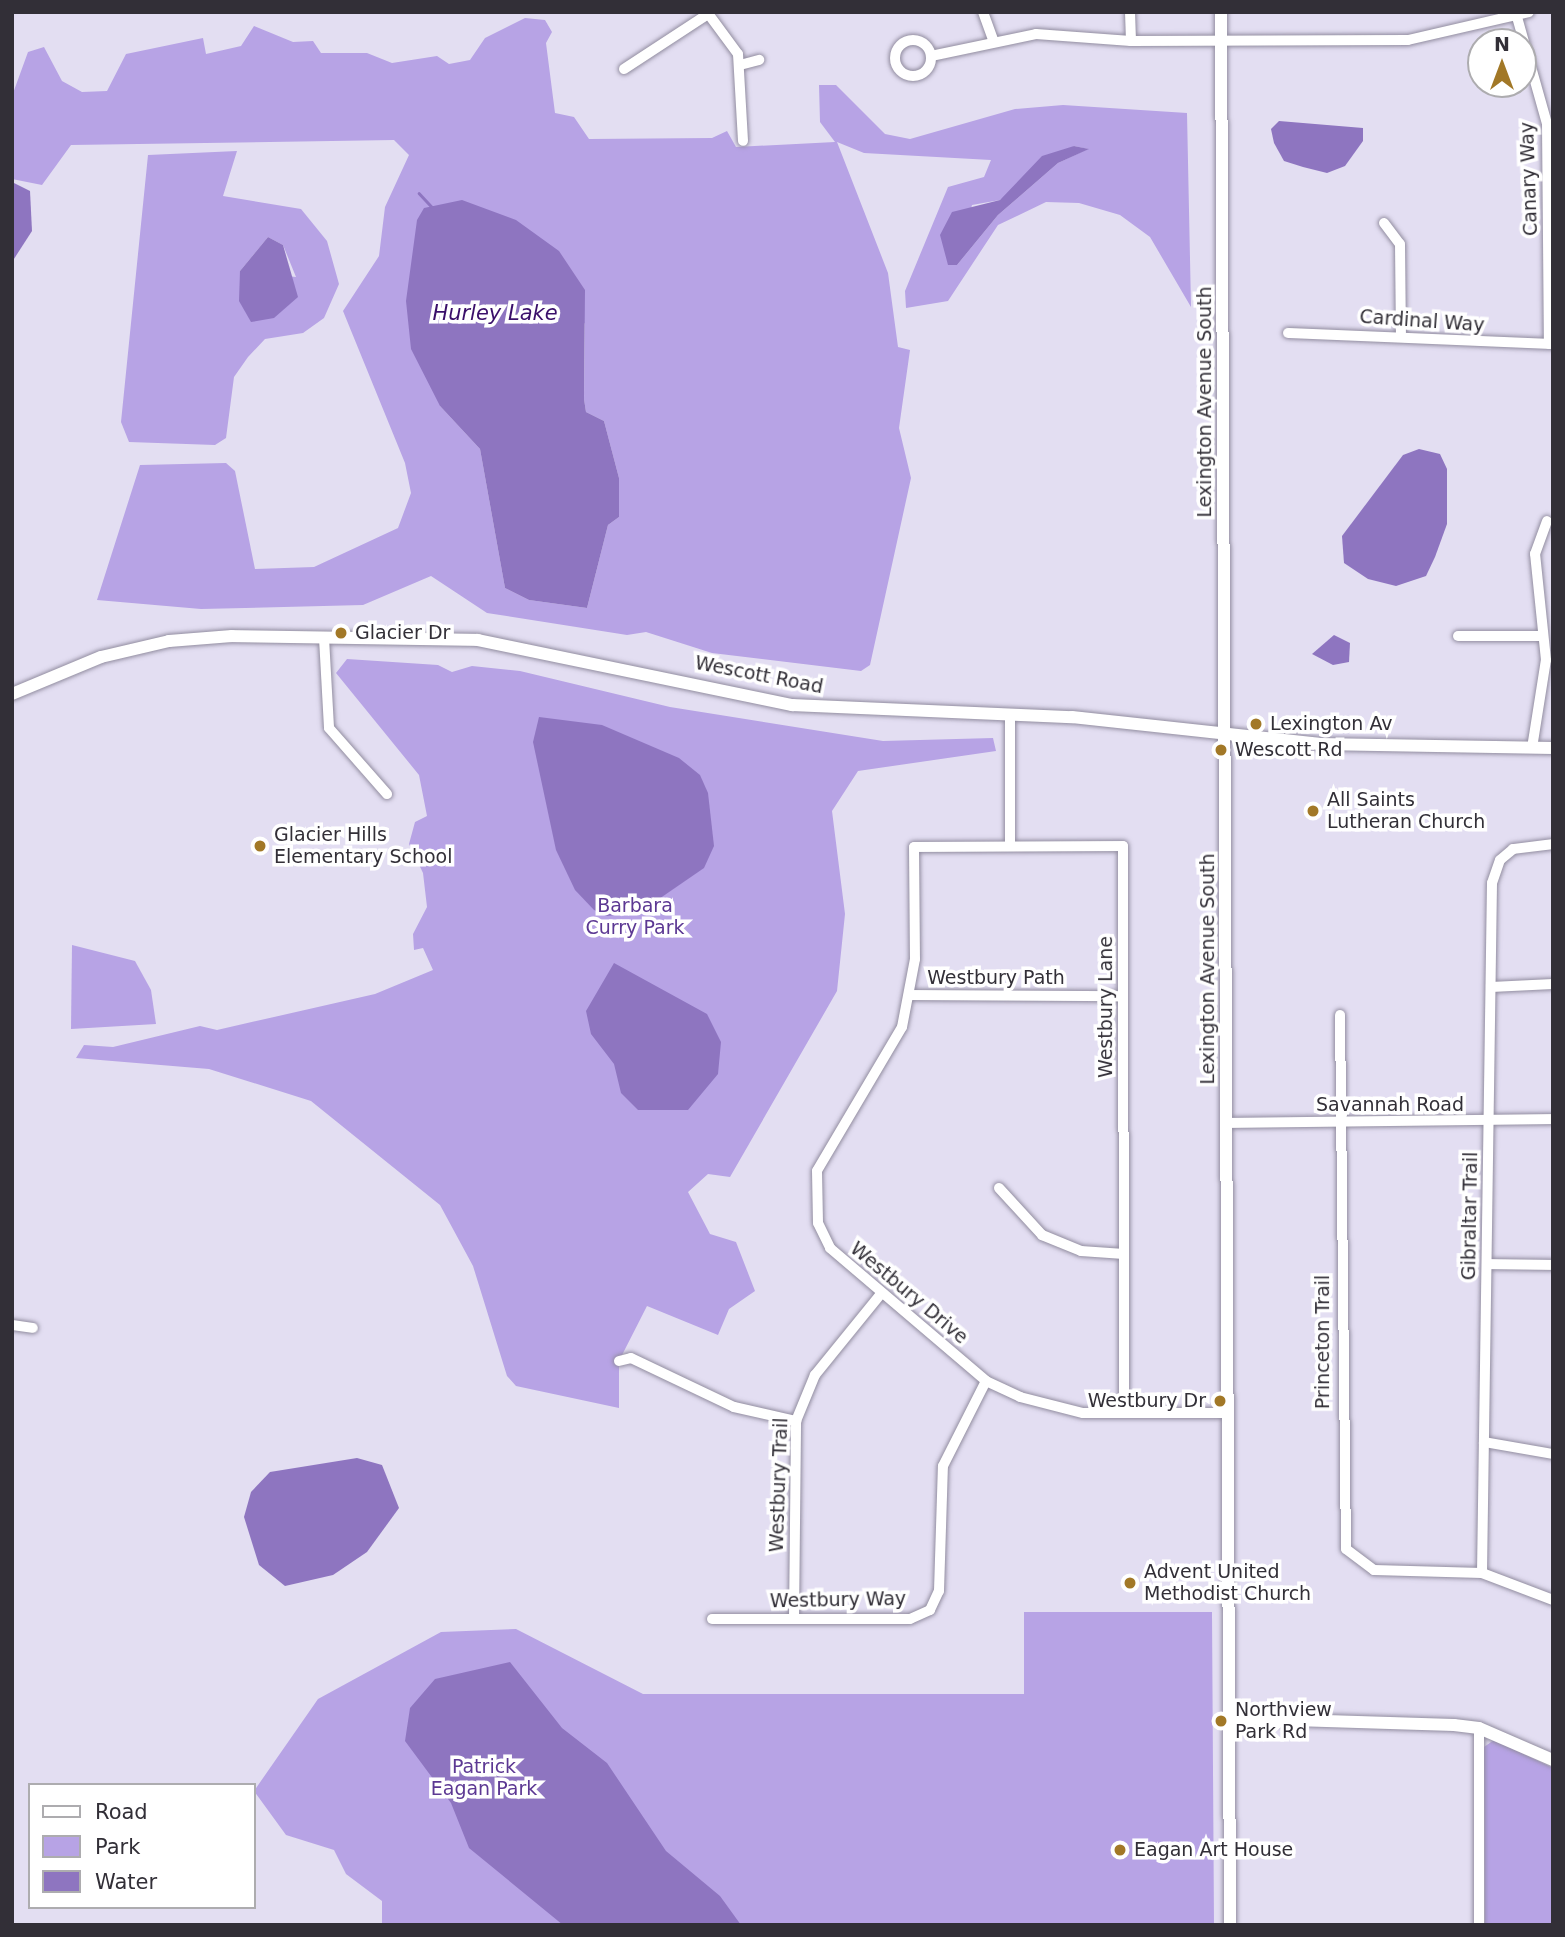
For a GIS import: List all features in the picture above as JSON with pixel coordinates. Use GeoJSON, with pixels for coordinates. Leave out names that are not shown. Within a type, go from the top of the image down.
{"type":"FeatureCollection","features":[{"type":"Feature","properties":{"kind":"street"},"geometry":{"type":"LineString","coordinates":[[983,12],[993,40]]}},
{"type":"Feature","properties":{"kind":"street"},"geometry":{"type":"LineString","coordinates":[[1130,12],[1131,41]]}},
{"type":"Feature","properties":{"kind":"street","name":"Lexington Avenue South"},"geometry":{"type":"LineString","coordinates":[[1221,12],[1227,735],[1230,1925]]}},
{"type":"Feature","properties":{"kind":"street"},"geometry":{"type":"LineString","coordinates":[[931,56],[993,40],[1037,34],[1131,41],[1408,40],[1517,17],[1529,12]]}},
{"type":"Feature","properties":{"kind":"street"},"geometry":{"type":"LineString","coordinates":[[624,69],[708,13],[740,65],[743,141]]}},
{"type":"Feature","properties":{"kind":"street","name":"Canary Way"},"geometry":{"type":"LineString","coordinates":[[1517,17],[1547,124],[1551,344]]}},
{"type":"Feature","properties":{"kind":"street"},"geometry":{"type":"LineString","coordinates":[[740,65],[759,60]]}},
{"type":"Feature","properties":{"kind":"street"},"geometry":{"type":"LineString","coordinates":[[1384,223],[1400,244],[1401,334]]}},
{"type":"Feature","properties":{"kind":"street","name":"Cardinal Way"},"geometry":{"type":"LineString","coordinates":[[1288,333],[1401,334],[1465,345],[1551,344]]}},
{"type":"Feature","properties":{"kind":"street"},"geometry":{"type":"LineString","coordinates":[[1532,748],[1546,660],[1535,554],[1547,521]]}},
{"type":"Feature","properties":{"kind":"street"},"geometry":{"type":"LineString","coordinates":[[1458,636],[1543,636]]}},
{"type":"Feature","properties":{"kind":"street"},"geometry":{"type":"LineString","coordinates":[[324,638],[330,728],[387,794]]}},
{"type":"Feature","properties":{"kind":"street","name":"Wescott Road"},"geometry":{"type":"LineString","coordinates":[[12,694],[101,657],[169,641],[324,638],[514,645],[792,705],[1010,714],[1354,746],[1553,748]]}},
{"type":"Feature","properties":{"kind":"street"},"geometry":{"type":"LineString","coordinates":[[1010,714],[1010,846]]}},
{"type":"Feature","properties":{"kind":"street","name":"Gibraltar Trail"},"geometry":{"type":"LineString","coordinates":[[1482,1573],[1492,883],[1500,860],[1513,849],[1553,844]]}},
{"type":"Feature","properties":{"kind":"street","name":"Westbury Drive"},"geometry":{"type":"LineString","coordinates":[[1010,846],[914,846],[911,995],[890,1053],[829,1143],[814,1196],[830,1248],[880,1295],[986,1381],[1052,1407],[1125,1413],[1229,1413]]}},
{"type":"Feature","properties":{"kind":"street","name":"Westbury Lane"},"geometry":{"type":"LineString","coordinates":[[1010,846],[1123,846],[1125,1413]]}},
{"type":"Feature","properties":{"kind":"street"},"geometry":{"type":"LineString","coordinates":[[1490,987],[1553,985]]}},
{"type":"Feature","properties":{"kind":"street","name":"Westbury Path"},"geometry":{"type":"LineString","coordinates":[[911,995],[1123,996]]}},
{"type":"Feature","properties":{"kind":"street","name":"Princeton Trail"},"geometry":{"type":"LineString","coordinates":[[1340,1015],[1341,1534],[1352,1559],[1374,1570],[1482,1573]]}},
{"type":"Feature","properties":{"kind":"street","name":"Savannah Road"},"geometry":{"type":"LineString","coordinates":[[1228,1123],[1489,1122],[1553,1119]]}},
{"type":"Feature","properties":{"kind":"street"},"geometry":{"type":"LineString","coordinates":[[999,1188],[1042,1235],[1081,1251],[1124,1254]]}},
{"type":"Feature","properties":{"kind":"street"},"geometry":{"type":"LineString","coordinates":[[1487,1264],[1553,1265]]}},
{"type":"Feature","properties":{"kind":"street","name":"Westbury Trail"},"geometry":{"type":"LineString","coordinates":[[794,1619],[796,1421],[815,1375],[880,1295]]}},
{"type":"Feature","properties":{"kind":"street"},"geometry":{"type":"LineString","coordinates":[[12,1325],[33,1328]]}},
{"type":"Feature","properties":{"kind":"street"},"geometry":{"type":"LineString","coordinates":[[619,1361],[631,1358],[734,1407],[796,1421]]}},
{"type":"Feature","properties":{"kind":"street","name":"Westbury Way"},"geometry":{"type":"LineString","coordinates":[[712,1619],[910,1619],[930,1610],[939,1591],[943,1466],[986,1381]]}},
{"type":"Feature","properties":{"kind":"street"},"geometry":{"type":"LineString","coordinates":[[1484,1442],[1553,1454]]}},
{"type":"Feature","properties":{"kind":"street"},"geometry":{"type":"LineString","coordinates":[[1482,1573],[1553,1600]]}},
{"type":"Feature","properties":{"kind":"street"},"geometry":{"type":"LineString","coordinates":[[1230,1718],[1424,1721],[1479,1728],[1553,1760]]}},
{"type":"Feature","properties":{"kind":"street"},"geometry":{"type":"LineString","coordinates":[[1479,1728],[1479,1925]]}},
{"type":"Feature","properties":{"kind":"green space"},"geometry":{"type":"Polygon","coordinates":[[[525,18],[545,20],[552,32],[546,43],[555,113],[574,117],[589,139],[712,138],[727,131],[736,147],[835,142],[820,122],[819,85],[836,85],[885,134],[910,139],[1015,109],[1063,105],[1187,113],[1191,307],[1150,237],[1120,215],[1079,203],[1046,202],[998,225],[948,301],[906,308],[905,291],[948,187],[984,177],[991,160],[864,153],[837,142],[888,273],[898,347],[910,350],[899,428],[911,478],[870,665],[861,671],[712,653],[646,632],[627,635],[487,613],[431,576],[363,605],[201,609],[97,600],[140,465],[226,463],[235,471],[255,569],[314,567],[398,528],[411,493],[405,463],[343,311],[379,256],[385,207],[409,155],[394,140],[71,145],[42,185],[12,179],[12,96],[28,52],[44,47],[62,81],[82,92],[107,91],[126,54],[203,38],[206,54],[241,46],[254,26],[293,42],[313,41],[321,53],[367,53],[392,63],[437,56],[449,64],[470,60],[485,38],[525,18]],[[1074,146],[1000,200],[972,205],[957,265],[998,215],[1058,163],[1088,149],[1074,146]],[[585,323],[440,406],[480,449],[505,588],[529,600],[587,608],[608,525],[619,517],[619,478],[604,421],[586,412],[585,323]]]}},
{"type":"Feature","properties":{"kind":"green space"},"geometry":{"type":"Polygon","coordinates":[[[237,151],[223,196],[301,209],[327,241],[339,284],[324,318],[303,333],[265,339],[248,357],[234,377],[226,438],[215,445],[129,442],[121,422],[148,155],[237,151]],[[268,237],[240,271],[296,277],[283,245],[268,237]]]}},
{"type":"Feature","properties":{"kind":"green space","name":"Barbara Curry Park"},"geometry":{"type":"Polygon","coordinates":[[[347,659],[438,665],[452,672],[472,666],[520,671],[670,707],[883,741],[993,738],[996,751],[858,771],[832,811],[845,914],[837,991],[730,1177],[708,1174],[688,1192],[710,1234],[736,1242],[755,1291],[729,1309],[718,1335],[647,1306],[619,1361],[619,1408],[516,1386],[507,1376],[473,1266],[440,1205],[311,1101],[209,1069],[76,1058],[84,1045],[113,1047],[200,1026],[217,1030],[375,994],[433,970],[423,948],[414,950],[413,934],[427,907],[423,873],[409,844],[415,822],[427,816],[419,775],[336,673],[347,659]]]}},
{"type":"Feature","properties":{"kind":"green space"},"geometry":{"type":"Polygon","coordinates":[[[72,945],[135,961],[151,990],[156,1024],[71,1029],[72,945]]]}},
{"type":"Feature","properties":{"kind":"green space","name":"Patrick Eagan Park"},"geometry":{"type":"Polygon","coordinates":[[[1024,1612],[1212,1612],[1214,1925],[382,1925],[382,1901],[346,1874],[334,1850],[286,1835],[256,1794],[256,1788],[318,1699],[441,1632],[516,1629],[643,1694],[1024,1694],[1024,1612]]]}},
{"type":"Feature","properties":{"kind":"green space"},"geometry":{"type":"Polygon","coordinates":[[[1494,1740],[1553,1768],[1553,1925],[1485,1925],[1484,1747],[1494,1740]]]}},
{"type":"Feature","properties":{"kind":"water"},"geometry":{"type":"Polygon","coordinates":[[[1279,121],[1363,128],[1363,141],[1345,166],[1327,173],[1284,161],[1274,143],[1271,129],[1279,121]]]}},
{"type":"Feature","properties":{"kind":"water"},"geometry":{"type":"Polygon","coordinates":[[[1074,146],[1089,149],[1058,163],[998,215],[957,265],[948,265],[940,235],[952,212],[1000,200],[1042,156],[1074,146]]]}},
{"type":"Feature","properties":{"kind":"water"},"geometry":{"type":"Polygon","coordinates":[[[12,182],[30,191],[32,231],[12,262],[12,182]]]}},
{"type":"Feature","properties":{"kind":"water","name":"Hurley Lake"},"geometry":{"type":"Polygon","coordinates":[[[462,200],[516,220],[559,251],[585,290],[586,412],[604,421],[619,478],[619,517],[608,525],[587,608],[529,600],[505,588],[480,449],[440,406],[411,349],[406,301],[417,220],[424,208],[462,200]]]}},
{"type":"Feature","properties":{"kind":"water"},"geometry":{"type":"Polygon","coordinates":[[[268,237],[283,245],[298,297],[274,318],[251,322],[239,301],[240,271],[268,237]]]}},
{"type":"Feature","properties":{"kind":"water"},"geometry":{"type":"Polygon","coordinates":[[[1419,449],[1440,454],[1447,469],[1447,524],[1435,557],[1426,576],[1396,586],[1368,579],[1344,563],[1342,536],[1403,455],[1419,449]]]}},
{"type":"Feature","properties":{"kind":"water"},"geometry":{"type":"Polygon","coordinates":[[[1334,635],[1350,643],[1349,662],[1333,665],[1312,654],[1334,635]]]}},
{"type":"Feature","properties":{"kind":"water"},"geometry":{"type":"Polygon","coordinates":[[[539,717],[602,725],[679,758],[700,775],[708,793],[714,846],[704,868],[640,912],[607,916],[594,910],[575,890],[556,850],[533,742],[539,717]]]}},
{"type":"Feature","properties":{"kind":"water"},"geometry":{"type":"Polygon","coordinates":[[[614,963],[707,1014],[721,1042],[718,1074],[688,1110],[638,1110],[621,1093],[614,1064],[591,1034],[586,1011],[614,963]]]}},
{"type":"Feature","properties":{"kind":"water"},"geometry":{"type":"Polygon","coordinates":[[[357,1458],[382,1465],[399,1508],[367,1552],[333,1575],[285,1586],[259,1565],[244,1517],[251,1492],[270,1472],[357,1458]]]}},
{"type":"Feature","properties":{"kind":"water"},"geometry":{"type":"Polygon","coordinates":[[[510,1662],[562,1728],[607,1763],[666,1851],[720,1896],[741,1925],[563,1925],[469,1848],[451,1803],[405,1741],[410,1708],[435,1679],[510,1662]]]}},
{"type":"Feature","properties":{"kind":"waterway"},"geometry":{"type":"LineString","coordinates":[[419,193],[431,206]]}},
{"type":"Feature","properties":{"kind":"place","name":"Glacier Dr"},"geometry":{"type":"Point","coordinates":[341,633]}},
{"type":"Feature","properties":{"kind":"place","name":"Lexington Av"},"geometry":{"type":"Point","coordinates":[1256,724]}},
{"type":"Feature","properties":{"kind":"place","name":"Wescott Rd"},"geometry":{"type":"Point","coordinates":[1221,750]}},
{"type":"Feature","properties":{"kind":"place","name":"All Saints Lutheran Church"},"geometry":{"type":"Point","coordinates":[1313,811]}},
{"type":"Feature","properties":{"kind":"place","name":"Glacier Hills Elementary School"},"geometry":{"type":"Point","coordinates":[260,846]}},
{"type":"Feature","properties":{"kind":"place","name":"Westbury Dr"},"geometry":{"type":"Point","coordinates":[1220,1401]}},
{"type":"Feature","properties":{"kind":"place","name":"Advent United Methodist Church"},"geometry":{"type":"Point","coordinates":[1130,1583]}},
{"type":"Feature","properties":{"kind":"place","name":"Northview Park Rd"},"geometry":{"type":"Point","coordinates":[1221,1721]}},
{"type":"Feature","properties":{"kind":"place","name":"Eagan Art House"},"geometry":{"type":"Point","coordinates":[1120,1850]}}]}
